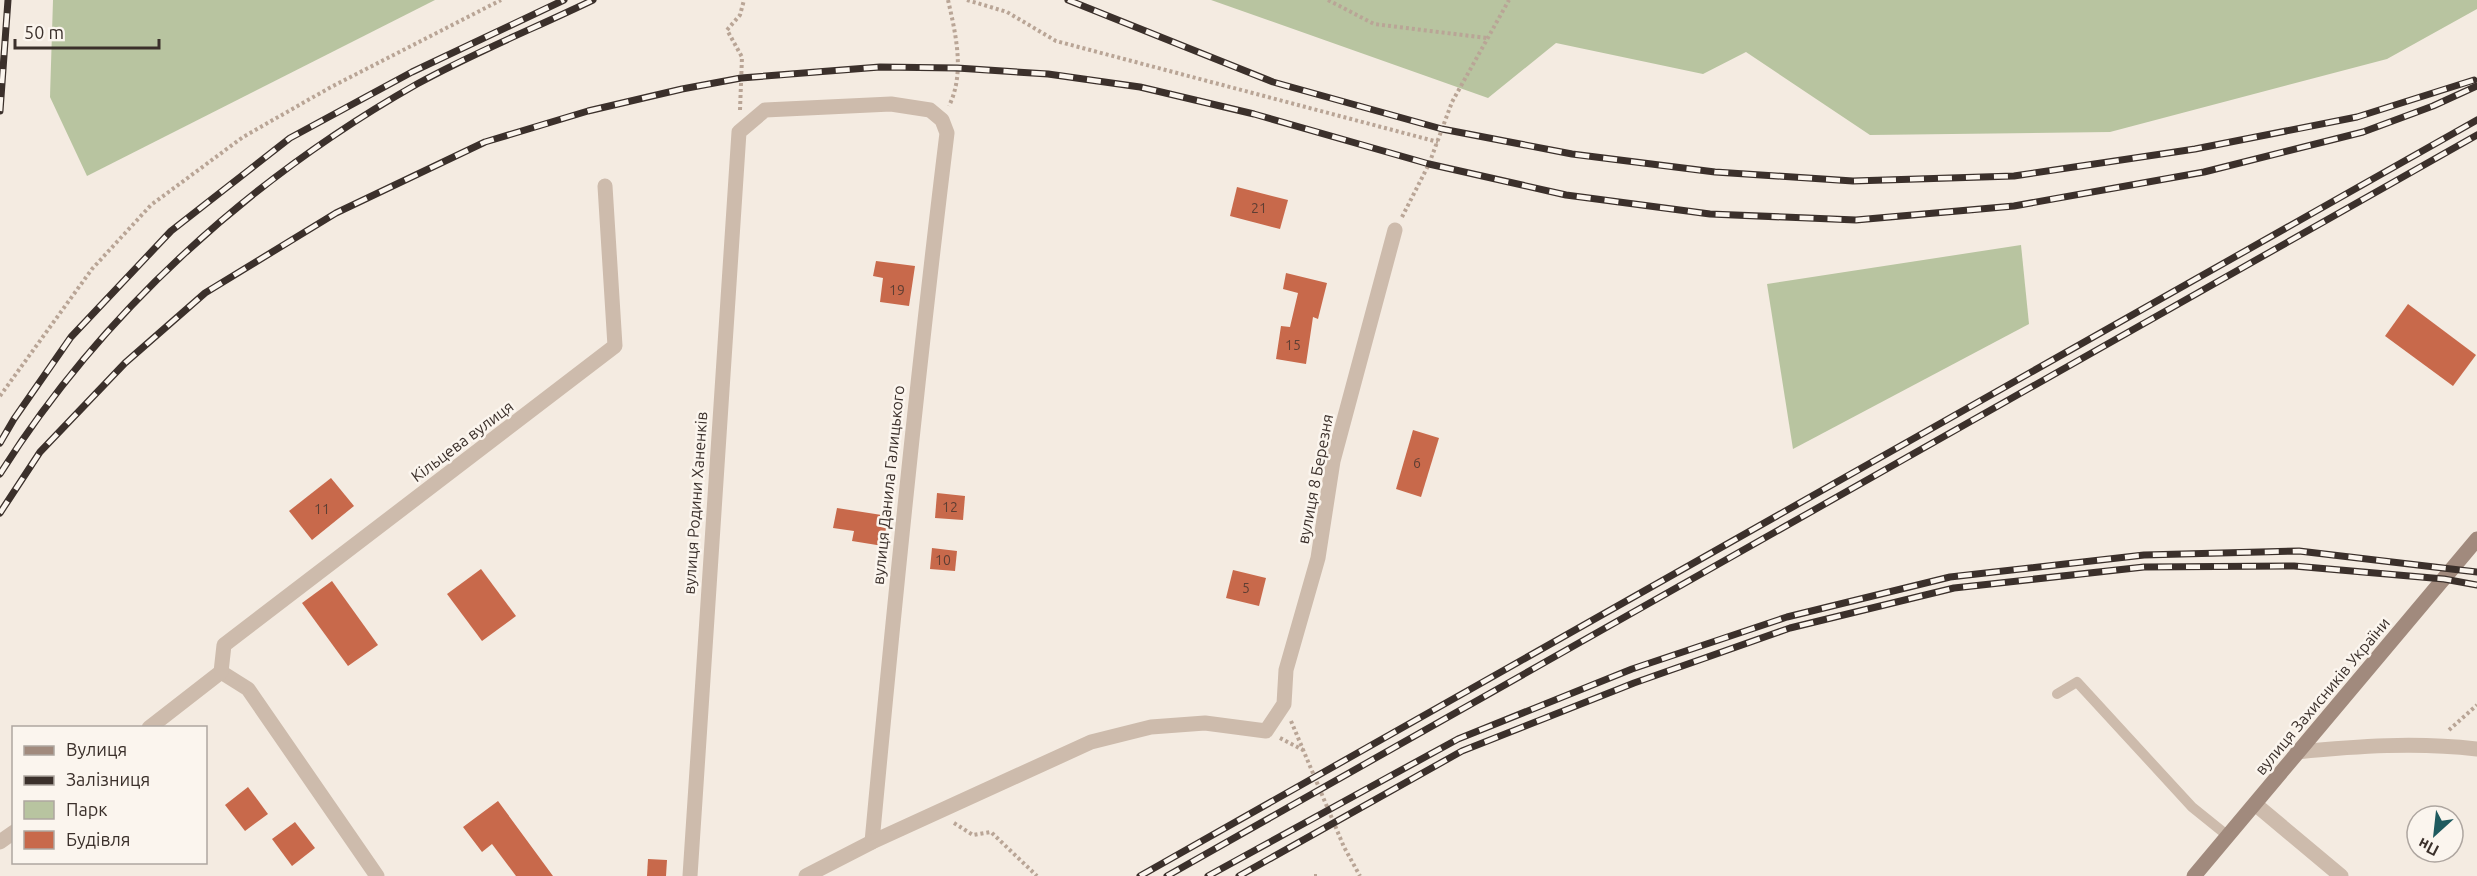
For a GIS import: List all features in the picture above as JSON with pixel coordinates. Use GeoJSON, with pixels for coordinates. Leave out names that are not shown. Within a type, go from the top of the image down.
{"type":"FeatureCollection","features":[{"type":"Feature","properties":{"kind":"main road","name":"вулиця Захисників України"},"geometry":{"type":"LineString","coordinates":[[2194,876],[2477,539]]}},
{"type":"Feature","properties":{"kind":"street"},"geometry":{"type":"LineString","coordinates":[[739,132],[765,110],[843,105],[891,104],[930,110],[944,127]]}},
{"type":"Feature","properties":{"kind":"street","name":"вулиця Данила Галицького"},"geometry":{"type":"LineString","coordinates":[[872,842],[896,579],[906,518],[917,384],[944,127]]}},
{"type":"Feature","properties":{"kind":"street","name":"вулиця Родини Ханенків"},"geometry":{"type":"LineString","coordinates":[[690,876],[739,132]]}},
{"type":"Feature","properties":{"kind":"street","name":"Кільцева вулиця"},"geometry":{"type":"LineString","coordinates":[[221,672],[224,645],[615,346],[605,186]]}},
{"type":"Feature","properties":{"kind":"street","name":"вулиця 8 Березня"},"geometry":{"type":"LineString","coordinates":[[1284,704],[1286,670],[1318,558],[1333,461],[1395,230]]}},
{"type":"Feature","properties":{"kind":"street"},"geometry":{"type":"LineString","coordinates":[[152,726],[221,672],[248,689],[377,876]]}},
{"type":"Feature","properties":{"kind":"street"},"geometry":{"type":"LineString","coordinates":[[806,876],[872,842],[1091,742],[1150,727],[1205,723],[1266,731],[1284,704]]}},
{"type":"Feature","properties":{"kind":"street"},"geometry":{"type":"LineString","coordinates":[[2297,752],[2378,744],[2436,745],[2477,749]]}},
{"type":"Feature","properties":{"kind":"street"},"geometry":{"type":"LineString","coordinates":[[2254,804],[2341,876]]}},
{"type":"Feature","properties":{"kind":"lane"},"geometry":{"type":"LineString","coordinates":[[2057,694],[2077,682],[2192,807],[2228,836]]}},
{"type":"Feature","properties":{"kind":"path"},"geometry":{"type":"LineString","coordinates":[[0,396],[92,269],[151,205],[243,137],[331,87],[501,0]]}},
{"type":"Feature","properties":{"kind":"path"},"geometry":{"type":"LineString","coordinates":[[739,132],[742,57],[727,30],[740,15],[744,0]]}},
{"type":"Feature","properties":{"kind":"path"},"geometry":{"type":"LineString","coordinates":[[944,127],[956,92],[958,46],[948,0]]}},
{"type":"Feature","properties":{"kind":"path"},"geometry":{"type":"LineString","coordinates":[[967,0],[1007,12],[1056,41],[1438,142]]}},
{"type":"Feature","properties":{"kind":"path"},"geometry":{"type":"LineString","coordinates":[[1328,0],[1374,24],[1487,38]]}},
{"type":"Feature","properties":{"kind":"path"},"geometry":{"type":"LineString","coordinates":[[1395,230],[1438,142],[1452,102],[1509,0]]}},
{"type":"Feature","properties":{"kind":"path"},"geometry":{"type":"LineString","coordinates":[[1284,704],[1344,847],[1360,876]]}},
{"type":"Feature","properties":{"kind":"path"},"geometry":{"type":"LineString","coordinates":[[2436,745],[2456,720],[2477,705]]}},
{"type":"Feature","properties":{"kind":"path"},"geometry":{"type":"LineString","coordinates":[[1266,731],[1303,750]]}},
{"type":"Feature","properties":{"kind":"path"},"geometry":{"type":"LineString","coordinates":[[937,812],[973,835],[991,832],[1037,876]]}},
{"type":"Feature","properties":{"kind":"green space"},"geometry":{"type":"Polygon","coordinates":[[[53,0],[435,0],[87,176],[50,97],[53,0]]]}},
{"type":"Feature","properties":{"kind":"green space"},"geometry":{"type":"Polygon","coordinates":[[[1211,0],[2477,0],[2477,9],[2387,59],[2110,132],[1870,135],[1746,52],[1703,74],[1556,43],[1488,98],[1211,0]]]}},
{"type":"Feature","properties":{"kind":"green space"},"geometry":{"type":"Polygon","coordinates":[[[2021,245],[2029,324],[1793,449],[1767,284],[2021,245]]]}},
{"type":"Feature","properties":{"kind":"building"},"geometry":{"type":"Polygon","coordinates":[[[1237,187],[1288,200],[1280,229],[1230,216],[1237,187]]]}},
{"type":"Feature","properties":{"kind":"building"},"geometry":{"type":"Polygon","coordinates":[[[876,261],[915,266],[909,306],[880,302],[883,278],[873,276],[876,261]]]}},
{"type":"Feature","properties":{"kind":"building"},"geometry":{"type":"Polygon","coordinates":[[[1286,273],[1327,283],[1318,319],[1313,317],[1306,364],[1276,359],[1281,326],[1290,327],[1298,293],[1283,289],[1286,273]]]}},
{"type":"Feature","properties":{"kind":"building"},"geometry":{"type":"Polygon","coordinates":[[[2408,304],[2476,355],[2453,386],[2385,336],[2408,304]]]}},
{"type":"Feature","properties":{"kind":"building"},"geometry":{"type":"Polygon","coordinates":[[[1413,430],[1439,438],[1421,497],[1396,489],[1413,430]]]}},
{"type":"Feature","properties":{"kind":"building"},"geometry":{"type":"Polygon","coordinates":[[[331,478],[354,506],[312,540],[289,511],[331,478]]]}},
{"type":"Feature","properties":{"kind":"building"},"geometry":{"type":"Polygon","coordinates":[[[937,493],[965,496],[963,520],[935,518],[937,493]]]}},
{"type":"Feature","properties":{"kind":"building"},"geometry":{"type":"Polygon","coordinates":[[[837,508],[888,516],[883,546],[852,541],[854,531],[833,528],[837,508]]]}},
{"type":"Feature","properties":{"kind":"building"},"geometry":{"type":"Polygon","coordinates":[[[932,548],[957,551],[955,571],[930,569],[932,548]]]}},
{"type":"Feature","properties":{"kind":"building"},"geometry":{"type":"Polygon","coordinates":[[[481,569],[516,616],[482,641],[447,594],[481,569]]]}},
{"type":"Feature","properties":{"kind":"building"},"geometry":{"type":"Polygon","coordinates":[[[1233,570],[1266,578],[1259,606],[1226,598],[1233,570]]]}},
{"type":"Feature","properties":{"kind":"building"},"geometry":{"type":"Polygon","coordinates":[[[332,581],[378,645],[348,666],[302,603],[332,581]]]}},
{"type":"Feature","properties":{"kind":"building"},"geometry":{"type":"Polygon","coordinates":[[[248,787],[268,814],[245,831],[225,805],[248,787]]]}},
{"type":"Feature","properties":{"kind":"building"},"geometry":{"type":"Polygon","coordinates":[[[498,801],[553,876],[516,876],[492,844],[482,852],[463,827],[498,801]]]}},
{"type":"Feature","properties":{"kind":"building"},"geometry":{"type":"Polygon","coordinates":[[[295,822],[315,848],[292,866],[272,839],[295,822]]]}},
{"type":"Feature","properties":{"kind":"building"},"geometry":{"type":"Polygon","coordinates":[[[648,859],[667,860],[666,876],[647,876],[648,859]]]}},
{"type":"Feature","properties":{"kind":"railway"},"geometry":{"type":"LineString","coordinates":[[0,111],[8,0]]}},
{"type":"Feature","properties":{"kind":"railway"},"geometry":{"type":"LineString","coordinates":[[0,443],[71,337],[171,231],[290,138],[412,72],[564,0]]}},
{"type":"Feature","properties":{"kind":"railway"},"geometry":{"type":"LineString","coordinates":[[0,474],[40,415],[85,358],[133,304],[184,254],[239,206],[296,162],[356,121],[417,84],[593,0]]}},
{"type":"Feature","properties":{"kind":"railway"},"geometry":{"type":"LineString","coordinates":[[1068,0],[1273,82],[1442,129],[1572,154],[1715,172],[1853,181],[2014,176],[2195,149],[2357,117],[2474,80]]}},
{"type":"Feature","properties":{"kind":"railway"},"geometry":{"type":"LineString","coordinates":[[0,513],[40,452],[125,363],[205,293],[336,213],[485,142],[588,111],[741,78],[880,67],[957,68],[1048,74],[1140,87],[1254,114],[1429,164],[1566,195],[1710,214],[1856,220],[2014,206],[2204,172],[2363,132],[2433,106],[2477,86]]}},
{"type":"Feature","properties":{"kind":"railway"},"geometry":{"type":"LineString","coordinates":[[1140,876],[2477,120]]}},
{"type":"Feature","properties":{"kind":"railway"},"geometry":{"type":"LineString","coordinates":[[1167,876],[2477,135]]}},
{"type":"Feature","properties":{"kind":"railway"},"geometry":{"type":"LineString","coordinates":[[1208,876],[1458,739],[1632,669],[1787,617],[1950,577],[2144,555],[2299,551],[2477,572]]}},
{"type":"Feature","properties":{"kind":"railway"},"geometry":{"type":"LineString","coordinates":[[1239,876],[1462,751],[1634,683],[1790,628],[1954,588],[2144,567],[2294,566],[2444,579],[2477,585]]}}]}
